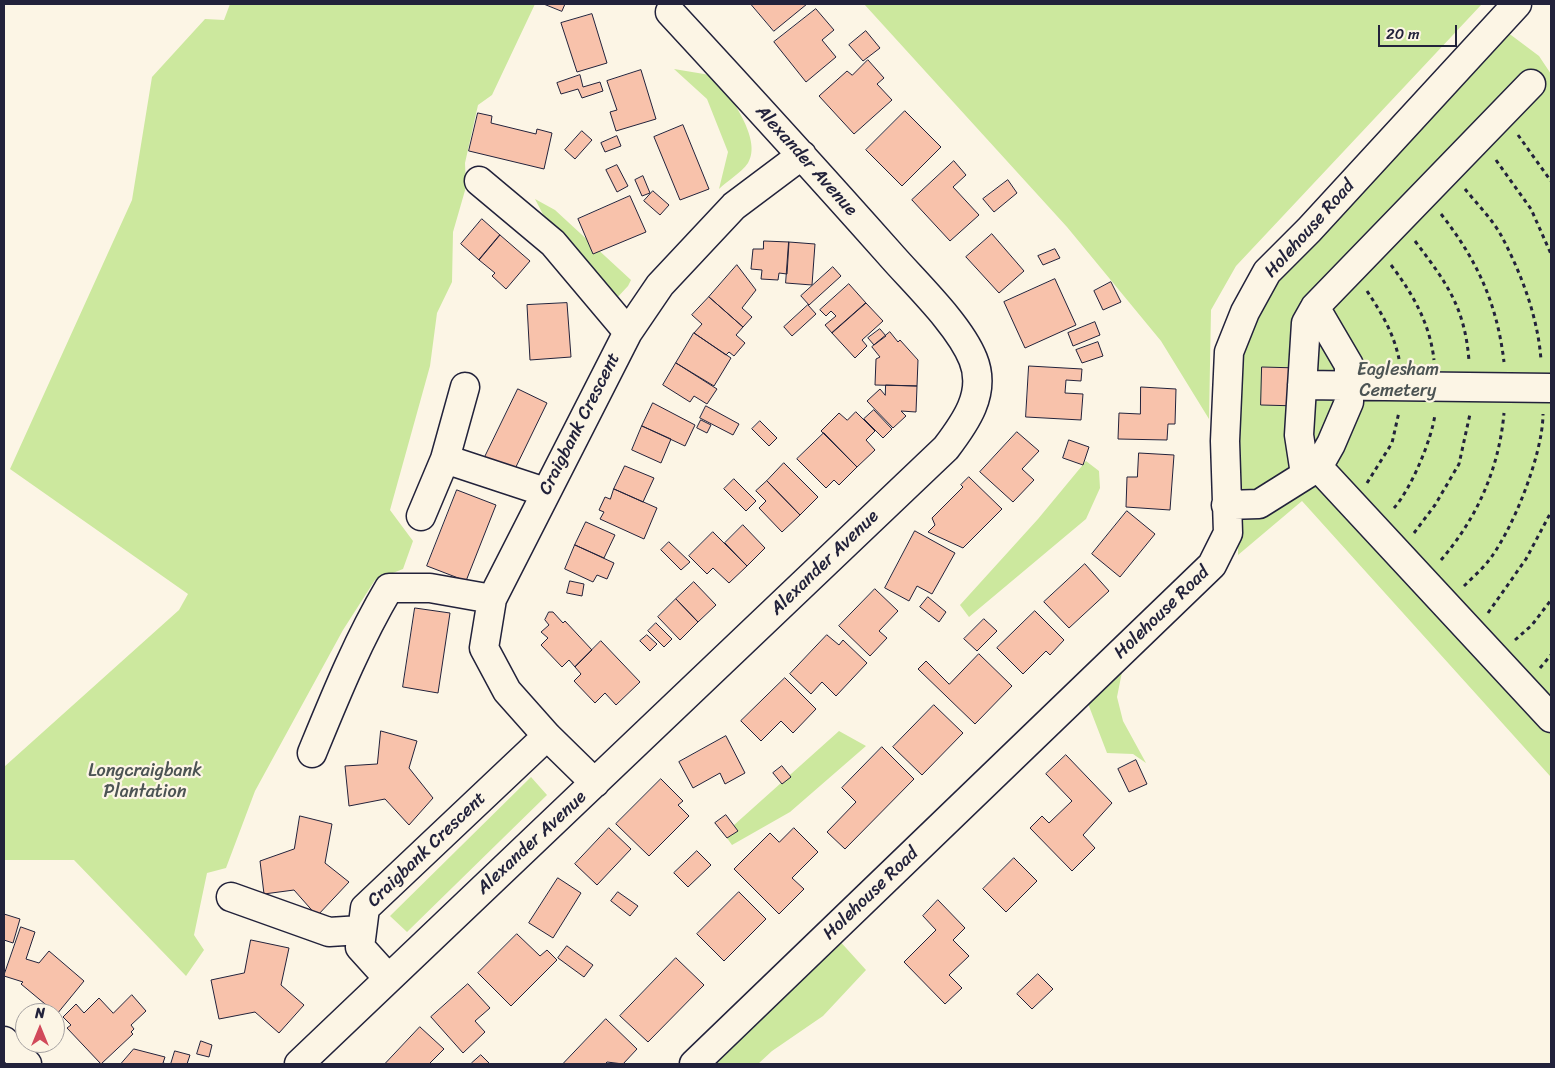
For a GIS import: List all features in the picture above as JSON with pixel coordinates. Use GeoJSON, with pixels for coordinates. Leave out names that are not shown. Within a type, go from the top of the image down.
{"type":"FeatureCollection","features":[{"type":"Feature","properties":{"kind":"street","name":"Holehouse Road"},"geometry":{"type":"LineString","coordinates":[[694,1064],[1212,565],[1228,533],[1225,441],[1228,352],[1267,272],[1316,223],[1516,4]]}},
{"type":"Feature","properties":{"kind":"street","name":"Alexander Avenue"},"geometry":{"type":"LineString","coordinates":[[299,1064],[946,448],[964,424],[978,391],[974,360],[952,326],[802,155],[670,12]]}},
{"type":"Feature","properties":{"kind":"street"},"geometry":{"type":"LineString","coordinates":[[1530,84],[1316,307],[1306,323],[1299,435],[1311,471],[1474,634],[1551,718]]}},
{"type":"Feature","properties":{"kind":"street","name":"Craigbank Crescent"},"geometry":{"type":"LineString","coordinates":[[595,783],[547,736],[507,691],[484,648],[492,599],[628,332],[660,285],[734,206],[802,155]]}},
{"type":"Feature","properties":{"kind":"street"},"geometry":{"type":"LineString","coordinates":[[480,181],[553,243],[628,332]]}},
{"type":"Feature","properties":{"kind":"street"},"geometry":{"type":"LineString","coordinates":[[1226,505],[1259,504],[1311,471],[1349,402],[1349,365],[1316,307]]}},
{"type":"Feature","properties":{"kind":"street"},"geometry":{"type":"LineString","coordinates":[[1302,385],[1551,388]]}},
{"type":"Feature","properties":{"kind":"street"},"geometry":{"type":"LineString","coordinates":[[421,516],[445,459],[465,387]]}},
{"type":"Feature","properties":{"kind":"street"},"geometry":{"type":"LineString","coordinates":[[445,459],[545,492]]}},
{"type":"Feature","properties":{"kind":"street"},"geometry":{"type":"LineString","coordinates":[[312,753],[348,668],[389,588],[430,588],[492,599]]}},
{"type":"Feature","properties":{"kind":"street","name":"Craigbank Crescent"},"geometry":{"type":"LineString","coordinates":[[388,978],[360,948],[365,908],[547,736]]}},
{"type":"Feature","properties":{"kind":"street"},"geometry":{"type":"LineString","coordinates":[[231,897],[330,932],[361,930]]}},
{"type":"Feature","properties":{"kind":"street"},"geometry":{"type":"LineString","coordinates":[[4,1041],[27,1064]]}},
{"type":"Feature","properties":{"kind":"path"},"geometry":{"type":"LineString","coordinates":[[1502,113],[1551,181]]}},
{"type":"Feature","properties":{"kind":"path"},"geometry":{"type":"LineString","coordinates":[[1479,137],[1531,209],[1551,254]]}},
{"type":"Feature","properties":{"kind":"path"},"geometry":{"type":"LineString","coordinates":[[1474,634],[1526,559],[1551,512]]}},
{"type":"Feature","properties":{"kind":"path"},"geometry":{"type":"LineString","coordinates":[[1496,658],[1532,624],[1551,600]]}},
{"type":"Feature","properties":{"kind":"green space","name":"Longcraigbank Plantation"},"geometry":{"type":"Polygon","coordinates":[[[230,4],[535,4],[492,95],[478,105],[465,163],[466,187],[453,232],[452,282],[437,313],[430,366],[390,510],[413,541],[403,569],[375,580],[343,630],[255,791],[226,868],[207,873],[194,935],[204,950],[186,976],[74,860],[4,860],[4,767],[179,610],[188,594],[10,469],[132,200],[152,77],[205,19],[224,20],[230,4]]]}},
{"type":"Feature","properties":{"kind":"green space"},"geometry":{"type":"Polygon","coordinates":[[[864,4],[1482,4],[1236,266],[1211,310],[1209,419],[1161,341],[1067,227],[864,4]]]}},
{"type":"Feature","properties":{"kind":"green space","name":"Eaglesham Cemetery"},"geometry":{"type":"Polygon","coordinates":[[[1507,32],[1539,56],[1551,74],[1550,776],[1302,501],[1238,555],[1239,440],[1244,345],[1280,271],[1507,32]]]}},
{"type":"Feature","properties":{"kind":"green space"},"geometry":{"type":"Polygon","coordinates":[[[674,69],[716,76],[736,106],[748,130],[751,153],[748,163],[719,189],[728,152],[707,99],[674,69]]]}},
{"type":"Feature","properties":{"kind":"green space"},"geometry":{"type":"Polygon","coordinates":[[[535,199],[555,210],[631,280],[615,300],[547,222],[535,199]]]}},
{"type":"Feature","properties":{"kind":"green space"},"geometry":{"type":"Polygon","coordinates":[[[1086,461],[1099,471],[1100,488],[1086,519],[969,617],[960,605],[1038,519],[1086,461]]]}},
{"type":"Feature","properties":{"kind":"green space"},"geometry":{"type":"Polygon","coordinates":[[[1122,672],[1117,697],[1123,721],[1146,763],[1133,754],[1107,753],[1087,701],[1122,672]]]}},
{"type":"Feature","properties":{"kind":"green space"},"geometry":{"type":"Polygon","coordinates":[[[839,731],[866,746],[790,812],[732,845],[724,834],[839,731]]]}},
{"type":"Feature","properties":{"kind":"green space"},"geometry":{"type":"Polygon","coordinates":[[[531,777],[547,795],[407,932],[390,916],[531,777]]]}},
{"type":"Feature","properties":{"kind":"green space"},"geometry":{"type":"Polygon","coordinates":[[[837,938],[866,970],[823,1016],[772,1051],[758,1064],[713,1064],[837,938]]]}},
{"type":"Feature","properties":{"kind":"building"},"geometry":{"type":"Polygon","coordinates":[[[544,4],[565,4],[562,11],[544,4]]]}},
{"type":"Feature","properties":{"kind":"building"},"geometry":{"type":"Polygon","coordinates":[[[751,4],[807,4],[774,31],[751,4]]]}},
{"type":"Feature","properties":{"kind":"building"},"geometry":{"type":"Polygon","coordinates":[[[816,9],[834,30],[822,40],[836,57],[806,82],[774,42],[816,9]]]}},
{"type":"Feature","properties":{"kind":"building"},"geometry":{"type":"Polygon","coordinates":[[[592,14],[607,63],[577,72],[561,23],[592,14]]]}},
{"type":"Feature","properties":{"kind":"building"},"geometry":{"type":"Polygon","coordinates":[[[866,31],[880,48],[863,61],[849,45],[866,31]]]}},
{"type":"Feature","properties":{"kind":"building"},"geometry":{"type":"Polygon","coordinates":[[[868,60],[884,78],[877,84],[892,100],[854,134],[819,96],[847,71],[852,75],[868,60]]]}},
{"type":"Feature","properties":{"kind":"building"},"geometry":{"type":"Polygon","coordinates":[[[641,70],[656,119],[616,131],[610,112],[617,110],[607,81],[641,70]]]}},
{"type":"Feature","properties":{"kind":"building"},"geometry":{"type":"Polygon","coordinates":[[[580,75],[583,87],[600,82],[603,91],[582,98],[578,89],[561,94],[557,83],[580,75]]]}},
{"type":"Feature","properties":{"kind":"building"},"geometry":{"type":"Polygon","coordinates":[[[905,111],[941,147],[902,186],[866,150],[905,111]]]}},
{"type":"Feature","properties":{"kind":"building"},"geometry":{"type":"Polygon","coordinates":[[[478,113],[492,116],[491,123],[536,134],[537,129],[552,133],[544,169],[469,151],[478,113]]]}},
{"type":"Feature","properties":{"kind":"building"},"geometry":{"type":"Polygon","coordinates":[[[683,125],[709,189],[680,200],[654,137],[683,125]]]}},
{"type":"Feature","properties":{"kind":"building"},"geometry":{"type":"Polygon","coordinates":[[[582,131],[592,140],[575,159],[565,150],[582,131]]]}},
{"type":"Feature","properties":{"kind":"building"},"geometry":{"type":"Polygon","coordinates":[[[617,136],[621,146],[605,152],[601,143],[617,136]]]}},
{"type":"Feature","properties":{"kind":"building"},"geometry":{"type":"Polygon","coordinates":[[[954,161],[966,175],[953,187],[979,215],[950,241],[912,200],[954,161]]]}},
{"type":"Feature","properties":{"kind":"building"},"geometry":{"type":"Polygon","coordinates":[[[617,165],[628,186],[617,192],[606,170],[617,165]]]}},
{"type":"Feature","properties":{"kind":"building"},"geometry":{"type":"Polygon","coordinates":[[[643,176],[650,193],[642,196],[635,180],[643,176]]]}},
{"type":"Feature","properties":{"kind":"building"},"geometry":{"type":"Polygon","coordinates":[[[1008,180],[1017,193],[994,212],[983,199],[1008,180]]]}},
{"type":"Feature","properties":{"kind":"building"},"geometry":{"type":"Polygon","coordinates":[[[653,191],[669,205],[660,215],[644,201],[653,191]]]}},
{"type":"Feature","properties":{"kind":"building"},"geometry":{"type":"Polygon","coordinates":[[[630,196],[646,232],[593,254],[578,219],[630,196]]]}},
{"type":"Feature","properties":{"kind":"building"},"geometry":{"type":"Polygon","coordinates":[[[482,219],[500,235],[479,260],[461,244],[482,219]]]}},
{"type":"Feature","properties":{"kind":"building"},"geometry":{"type":"Polygon","coordinates":[[[992,234],[1024,271],[999,293],[966,257],[992,234]]]}},
{"type":"Feature","properties":{"kind":"building"},"geometry":{"type":"Polygon","coordinates":[[[500,235],[530,261],[506,289],[492,276],[495,273],[479,260],[500,235]]]}},
{"type":"Feature","properties":{"kind":"building"},"geometry":{"type":"Polygon","coordinates":[[[764,241],[789,242],[787,274],[779,273],[778,280],[761,279],[762,270],[751,269],[753,249],[763,249],[764,241]]]}},
{"type":"Feature","properties":{"kind":"building"},"geometry":{"type":"Polygon","coordinates":[[[789,242],[815,244],[812,285],[786,283],[789,242]]]}},
{"type":"Feature","properties":{"kind":"building"},"geometry":{"type":"Polygon","coordinates":[[[1055,249],[1060,258],[1043,265],[1038,256],[1055,249]]]}},
{"type":"Feature","properties":{"kind":"building"},"geometry":{"type":"Polygon","coordinates":[[[737,265],[756,290],[742,308],[752,317],[743,327],[709,297],[737,265]]]}},
{"type":"Feature","properties":{"kind":"building"},"geometry":{"type":"Polygon","coordinates":[[[833,267],[841,276],[809,305],[801,296],[833,267]]]}},
{"type":"Feature","properties":{"kind":"building"},"geometry":{"type":"Polygon","coordinates":[[[1055,279],[1076,325],[1025,348],[1004,302],[1055,279]]]}},
{"type":"Feature","properties":{"kind":"building"},"geometry":{"type":"Polygon","coordinates":[[[1111,282],[1121,302],[1103,310],[1094,291],[1111,282]]]}},
{"type":"Feature","properties":{"kind":"building"},"geometry":{"type":"Polygon","coordinates":[[[849,284],[866,303],[832,333],[825,325],[836,316],[831,311],[826,316],[820,310],[849,284]]]}},
{"type":"Feature","properties":{"kind":"building"},"geometry":{"type":"Polygon","coordinates":[[[709,297],[743,327],[736,335],[745,343],[734,356],[729,352],[726,355],[694,333],[702,324],[692,315],[709,297]]]}},
{"type":"Feature","properties":{"kind":"building"},"geometry":{"type":"Polygon","coordinates":[[[567,303],[571,357],[530,360],[527,305],[567,303]]]}},
{"type":"Feature","properties":{"kind":"building"},"geometry":{"type":"Polygon","coordinates":[[[866,303],[883,321],[862,340],[867,346],[855,358],[832,333],[866,303]]]}},
{"type":"Feature","properties":{"kind":"building"},"geometry":{"type":"Polygon","coordinates":[[[808,305],[816,314],[792,336],[784,327],[808,305]]]}},
{"type":"Feature","properties":{"kind":"building"},"geometry":{"type":"Polygon","coordinates":[[[1095,322],[1100,335],[1073,346],[1068,333],[1095,322]]]}},
{"type":"Feature","properties":{"kind":"building"},"geometry":{"type":"Polygon","coordinates":[[[880,329],[886,336],[874,345],[868,338],[880,329]]]}},
{"type":"Feature","properties":{"kind":"building"},"geometry":{"type":"Polygon","coordinates":[[[890,332],[918,360],[917,386],[875,385],[876,359],[880,357],[872,347],[890,332]]]}},
{"type":"Feature","properties":{"kind":"building"},"geometry":{"type":"Polygon","coordinates":[[[694,333],[731,358],[714,386],[676,363],[694,333]]]}},
{"type":"Feature","properties":{"kind":"building"},"geometry":{"type":"Polygon","coordinates":[[[1098,342],[1103,356],[1082,363],[1076,350],[1098,342]]]}},
{"type":"Feature","properties":{"kind":"building"},"geometry":{"type":"Polygon","coordinates":[[[676,363],[717,389],[707,404],[694,396],[690,402],[663,385],[676,363]]]}},
{"type":"Feature","properties":{"kind":"building"},"geometry":{"type":"Polygon","coordinates":[[[1029,366],[1082,369],[1081,381],[1066,380],[1065,393],[1083,394],[1081,420],[1026,417],[1029,366]]]}},
{"type":"Feature","properties":{"kind":"building"},"geometry":{"type":"Polygon","coordinates":[[[1262,367],[1299,368],[1299,406],[1261,405],[1262,367]]]}},
{"type":"Feature","properties":{"kind":"building"},"geometry":{"type":"Polygon","coordinates":[[[886,385],[917,386],[916,412],[901,411],[906,416],[893,428],[867,401],[880,389],[885,395],[886,385]]]}},
{"type":"Feature","properties":{"kind":"building"},"geometry":{"type":"Polygon","coordinates":[[[1141,387],[1176,389],[1175,424],[1168,424],[1167,440],[1118,439],[1119,413],[1140,414],[1141,387]]]}},
{"type":"Feature","properties":{"kind":"building"},"geometry":{"type":"Polygon","coordinates":[[[518,389],[547,403],[512,475],[483,461],[518,389]]]}},
{"type":"Feature","properties":{"kind":"building"},"geometry":{"type":"Polygon","coordinates":[[[653,403],[695,425],[685,446],[642,426],[653,403]]]}},
{"type":"Feature","properties":{"kind":"building"},"geometry":{"type":"Polygon","coordinates":[[[706,406],[739,424],[733,435],[700,418],[706,406]]]}},
{"type":"Feature","properties":{"kind":"building"},"geometry":{"type":"Polygon","coordinates":[[[874,410],[892,429],[883,438],[864,419],[874,410]]]}},
{"type":"Feature","properties":{"kind":"building"},"geometry":{"type":"Polygon","coordinates":[[[856,412],[875,431],[866,440],[875,450],[857,467],[821,431],[839,413],[847,420],[856,412]]]}},
{"type":"Feature","properties":{"kind":"building"},"geometry":{"type":"Polygon","coordinates":[[[701,420],[711,425],[707,433],[697,428],[701,420]]]}},
{"type":"Feature","properties":{"kind":"building"},"geometry":{"type":"Polygon","coordinates":[[[760,421],[777,438],[769,446],[752,429],[760,421]]]}},
{"type":"Feature","properties":{"kind":"building"},"geometry":{"type":"Polygon","coordinates":[[[642,426],[671,439],[661,463],[632,450],[642,426]]]}},
{"type":"Feature","properties":{"kind":"building"},"geometry":{"type":"Polygon","coordinates":[[[1017,432],[1039,451],[1022,469],[1034,480],[1013,502],[980,472],[1017,432]]]}},
{"type":"Feature","properties":{"kind":"building"},"geometry":{"type":"Polygon","coordinates":[[[824,433],[857,467],[839,485],[834,480],[826,488],[797,459],[824,433]]]}},
{"type":"Feature","properties":{"kind":"building"},"geometry":{"type":"Polygon","coordinates":[[[1069,440],[1089,447],[1083,465],[1063,458],[1069,440]]]}},
{"type":"Feature","properties":{"kind":"building"},"geometry":{"type":"Polygon","coordinates":[[[1139,453],[1174,455],[1170,510],[1126,507],[1127,477],[1137,477],[1139,453]]]}},
{"type":"Feature","properties":{"kind":"building"},"geometry":{"type":"Polygon","coordinates":[[[784,463],[818,497],[800,515],[767,481],[784,463]]]}},
{"type":"Feature","properties":{"kind":"building"},"geometry":{"type":"Polygon","coordinates":[[[625,466],[654,478],[643,502],[614,489],[625,466]]]}},
{"type":"Feature","properties":{"kind":"building"},"geometry":{"type":"Polygon","coordinates":[[[969,477],[1002,509],[963,548],[928,532],[935,525],[932,518],[963,487],[961,485],[969,477]]]}},
{"type":"Feature","properties":{"kind":"building"},"geometry":{"type":"Polygon","coordinates":[[[734,479],[756,501],[746,511],[724,489],[734,479]]]}},
{"type":"Feature","properties":{"kind":"building"},"geometry":{"type":"Polygon","coordinates":[[[767,481],[800,515],[782,532],[759,508],[766,501],[756,491],[767,481]]]}},
{"type":"Feature","properties":{"kind":"building"},"geometry":{"type":"Polygon","coordinates":[[[614,489],[657,508],[644,539],[600,519],[604,512],[599,510],[605,497],[610,499],[614,489]]]}},
{"type":"Feature","properties":{"kind":"building"},"geometry":{"type":"Polygon","coordinates":[[[457,490],[496,505],[466,581],[427,566],[457,490]]]}},
{"type":"Feature","properties":{"kind":"building"},"geometry":{"type":"Polygon","coordinates":[[[1127,511],[1155,534],[1120,577],[1092,554],[1127,511]]]}},
{"type":"Feature","properties":{"kind":"building"},"geometry":{"type":"Polygon","coordinates":[[[586,522],[615,535],[604,558],[575,545],[586,522]]]}},
{"type":"Feature","properties":{"kind":"building"},"geometry":{"type":"Polygon","coordinates":[[[743,525],[765,548],[747,566],[725,543],[743,525]]]}},
{"type":"Feature","properties":{"kind":"building"},"geometry":{"type":"Polygon","coordinates":[[[915,531],[955,553],[932,594],[917,586],[909,601],[885,588],[915,531]]]}},
{"type":"Feature","properties":{"kind":"building"},"geometry":{"type":"Polygon","coordinates":[[[713,532],[747,566],[729,583],[713,568],[707,574],[689,556],[713,532]]]}},
{"type":"Feature","properties":{"kind":"building"},"geometry":{"type":"Polygon","coordinates":[[[669,542],[690,562],[681,570],[661,550],[669,542]]]}},
{"type":"Feature","properties":{"kind":"building"},"geometry":{"type":"Polygon","coordinates":[[[575,545],[614,563],[607,579],[597,575],[593,582],[565,569],[575,545]]]}},
{"type":"Feature","properties":{"kind":"building"},"geometry":{"type":"Polygon","coordinates":[[[1085,564],[1109,591],[1069,628],[1044,602],[1085,564]]]}},
{"type":"Feature","properties":{"kind":"building"},"geometry":{"type":"Polygon","coordinates":[[[570,581],[584,584],[582,596],[567,593],[570,581]]]}},
{"type":"Feature","properties":{"kind":"building"},"geometry":{"type":"Polygon","coordinates":[[[694,582],[716,605],[698,622],[676,599],[694,582]]]}},
{"type":"Feature","properties":{"kind":"building"},"geometry":{"type":"Polygon","coordinates":[[[875,589],[898,611],[879,631],[887,638],[870,656],[839,626],[875,589]]]}},
{"type":"Feature","properties":{"kind":"building"},"geometry":{"type":"Polygon","coordinates":[[[928,597],[946,612],[939,622],[920,607],[928,597]]]}},
{"type":"Feature","properties":{"kind":"building"},"geometry":{"type":"Polygon","coordinates":[[[676,599],[698,622],[680,640],[658,617],[676,599]]]}},
{"type":"Feature","properties":{"kind":"building"},"geometry":{"type":"Polygon","coordinates":[[[415,608],[450,613],[438,693],[403,687],[415,608]]]}},
{"type":"Feature","properties":{"kind":"building"},"geometry":{"type":"Polygon","coordinates":[[[1035,611],[1064,640],[1050,655],[1046,651],[1023,674],[997,648],[1035,611]]]}},
{"type":"Feature","properties":{"kind":"building"},"geometry":{"type":"Polygon","coordinates":[[[549,612],[553,612],[563,623],[565,621],[592,650],[575,667],[569,660],[562,667],[541,645],[548,638],[541,632],[549,625],[545,620],[549,612]]]}},
{"type":"Feature","properties":{"kind":"building"},"geometry":{"type":"Polygon","coordinates":[[[984,619],[997,631],[977,651],[964,639],[984,619]]]}},
{"type":"Feature","properties":{"kind":"building"},"geometry":{"type":"Polygon","coordinates":[[[656,623],[672,639],[664,647],[648,631],[656,623]]]}},
{"type":"Feature","properties":{"kind":"building"},"geometry":{"type":"Polygon","coordinates":[[[647,635],[657,644],[650,651],[640,641],[647,635]]]}},
{"type":"Feature","properties":{"kind":"building"},"geometry":{"type":"Polygon","coordinates":[[[827,635],[839,645],[843,640],[867,663],[836,696],[822,682],[811,694],[790,674],[827,635]]]}},
{"type":"Feature","properties":{"kind":"building"},"geometry":{"type":"Polygon","coordinates":[[[601,641],[640,682],[616,705],[605,693],[595,703],[574,681],[581,674],[575,667],[601,641]]]}},
{"type":"Feature","properties":{"kind":"building"},"geometry":{"type":"Polygon","coordinates":[[[979,654],[1012,686],[975,724],[918,669],[926,661],[949,684],[979,654]]]}},
{"type":"Feature","properties":{"kind":"building"},"geometry":{"type":"Polygon","coordinates":[[[785,678],[816,709],[793,733],[781,721],[761,741],[741,721],[785,678]]]}},
{"type":"Feature","properties":{"kind":"building"},"geometry":{"type":"Polygon","coordinates":[[[934,705],[963,733],[922,775],[893,747],[934,705]]]}},
{"type":"Feature","properties":{"kind":"building"},"geometry":{"type":"Polygon","coordinates":[[[381,731],[417,741],[409,768],[433,798],[409,825],[385,799],[349,806],[345,766],[377,764],[381,731]]]}},
{"type":"Feature","properties":{"kind":"building"},"geometry":{"type":"Polygon","coordinates":[[[726,736],[745,773],[725,784],[720,773],[693,788],[679,762],[726,736]]]}},
{"type":"Feature","properties":{"kind":"building"},"geometry":{"type":"Polygon","coordinates":[[[882,747],[914,779],[845,849],[827,832],[856,802],[842,788],[882,747]]]}},
{"type":"Feature","properties":{"kind":"building"},"geometry":{"type":"Polygon","coordinates":[[[1066,755],[1112,803],[1083,835],[1095,848],[1072,871],[1030,828],[1042,816],[1049,823],[1072,801],[1046,774],[1066,755]]]}},
{"type":"Feature","properties":{"kind":"building"},"geometry":{"type":"Polygon","coordinates":[[[1136,760],[1147,784],[1129,792],[1118,769],[1136,760]]]}},
{"type":"Feature","properties":{"kind":"building"},"geometry":{"type":"Polygon","coordinates":[[[782,766],[791,777],[782,784],[773,773],[782,766]]]}},
{"type":"Feature","properties":{"kind":"building"},"geometry":{"type":"Polygon","coordinates":[[[661,779],[683,801],[678,805],[689,816],[649,856],[616,824],[661,779]]]}},
{"type":"Feature","properties":{"kind":"building"},"geometry":{"type":"Polygon","coordinates":[[[726,815],[738,831],[727,838],[715,823],[726,815]]]}},
{"type":"Feature","properties":{"kind":"building"},"geometry":{"type":"Polygon","coordinates":[[[300,816],[332,824],[325,863],[349,882],[317,916],[294,890],[264,894],[260,861],[294,849],[300,816]]]}},
{"type":"Feature","properties":{"kind":"building"},"geometry":{"type":"Polygon","coordinates":[[[609,828],[631,849],[597,885],[575,864],[609,828]]]}},
{"type":"Feature","properties":{"kind":"building"},"geometry":{"type":"Polygon","coordinates":[[[794,828],[818,852],[792,878],[804,889],[779,914],[734,869],[770,833],[779,842],[794,828]]]}},
{"type":"Feature","properties":{"kind":"building"},"geometry":{"type":"Polygon","coordinates":[[[697,851],[711,865],[688,887],[674,873],[697,851]]]}},
{"type":"Feature","properties":{"kind":"building"},"geometry":{"type":"Polygon","coordinates":[[[1014,858],[1037,881],[1006,912],[983,889],[1014,858]]]}},
{"type":"Feature","properties":{"kind":"building"},"geometry":{"type":"Polygon","coordinates":[[[558,878],[581,893],[553,938],[529,923],[558,878]]]}},
{"type":"Feature","properties":{"kind":"building"},"geometry":{"type":"Polygon","coordinates":[[[618,892],[638,906],[630,916],[611,901],[618,892]]]}},
{"type":"Feature","properties":{"kind":"building"},"geometry":{"type":"Polygon","coordinates":[[[739,892],[766,919],[724,961],[697,934],[739,892]]]}},
{"type":"Feature","properties":{"kind":"building"},"geometry":{"type":"Polygon","coordinates":[[[938,900],[965,928],[953,940],[969,956],[949,975],[962,988],[945,1004],[904,962],[936,930],[923,916],[938,900]]]}},
{"type":"Feature","properties":{"kind":"building"},"geometry":{"type":"Polygon","coordinates":[[[4,914],[20,919],[13,943],[4,940],[4,914]]]}},
{"type":"Feature","properties":{"kind":"building"},"geometry":{"type":"Polygon","coordinates":[[[21,927],[35,932],[26,959],[39,963],[49,951],[84,981],[65,1004],[44,1003],[21,984],[23,982],[4,976],[21,927]]]}},
{"type":"Feature","properties":{"kind":"building"},"geometry":{"type":"Polygon","coordinates":[[[517,934],[540,956],[547,950],[557,960],[511,1006],[478,973],[517,934]]]}},
{"type":"Feature","properties":{"kind":"building"},"geometry":{"type":"Polygon","coordinates":[[[251,940],[289,948],[281,985],[304,1005],[279,1033],[255,1012],[219,1019],[211,980],[244,973],[251,940]]]}},
{"type":"Feature","properties":{"kind":"building"},"geometry":{"type":"Polygon","coordinates":[[[567,946],[593,965],[584,977],[558,958],[567,946]]]}},
{"type":"Feature","properties":{"kind":"building"},"geometry":{"type":"Polygon","coordinates":[[[676,958],[704,985],[648,1042],[620,1016],[676,958]]]}},
{"type":"Feature","properties":{"kind":"building"},"geometry":{"type":"Polygon","coordinates":[[[1038,974],[1053,989],[1032,1009],[1017,994],[1038,974]]]}},
{"type":"Feature","properties":{"kind":"building"},"geometry":{"type":"Polygon","coordinates":[[[468,984],[490,1008],[475,1021],[485,1032],[463,1053],[431,1017],[468,984]]]}},
{"type":"Feature","properties":{"kind":"building"},"geometry":{"type":"Polygon","coordinates":[[[132,995],[146,1011],[131,1025],[134,1029],[131,1032],[133,1034],[101,1064],[67,1028],[71,1025],[65,1019],[65,1015],[76,1004],[84,1013],[99,998],[113,1013],[132,995]]]}},
{"type":"Feature","properties":{"kind":"building"},"geometry":{"type":"Polygon","coordinates":[[[606,1019],[637,1049],[623,1064],[607,1062],[605,1064],[563,1064],[606,1019]]]}},
{"type":"Feature","properties":{"kind":"building"},"geometry":{"type":"Polygon","coordinates":[[[420,1027],[444,1049],[429,1064],[385,1064],[420,1027]]]}},
{"type":"Feature","properties":{"kind":"building"},"geometry":{"type":"Polygon","coordinates":[[[201,1041],[212,1045],[209,1057],[197,1054],[201,1041]]]}},
{"type":"Feature","properties":{"kind":"building"},"geometry":{"type":"Polygon","coordinates":[[[134,1049],[165,1057],[163,1063],[167,1064],[121,1064],[134,1049]]]}},
{"type":"Feature","properties":{"kind":"building"},"geometry":{"type":"Polygon","coordinates":[[[175,1051],[190,1055],[187,1064],[171,1064],[175,1051]]]}},
{"type":"Feature","properties":{"kind":"building"},"geometry":{"type":"Polygon","coordinates":[[[481,1055],[490,1064],[472,1063],[481,1055]]]}}]}
